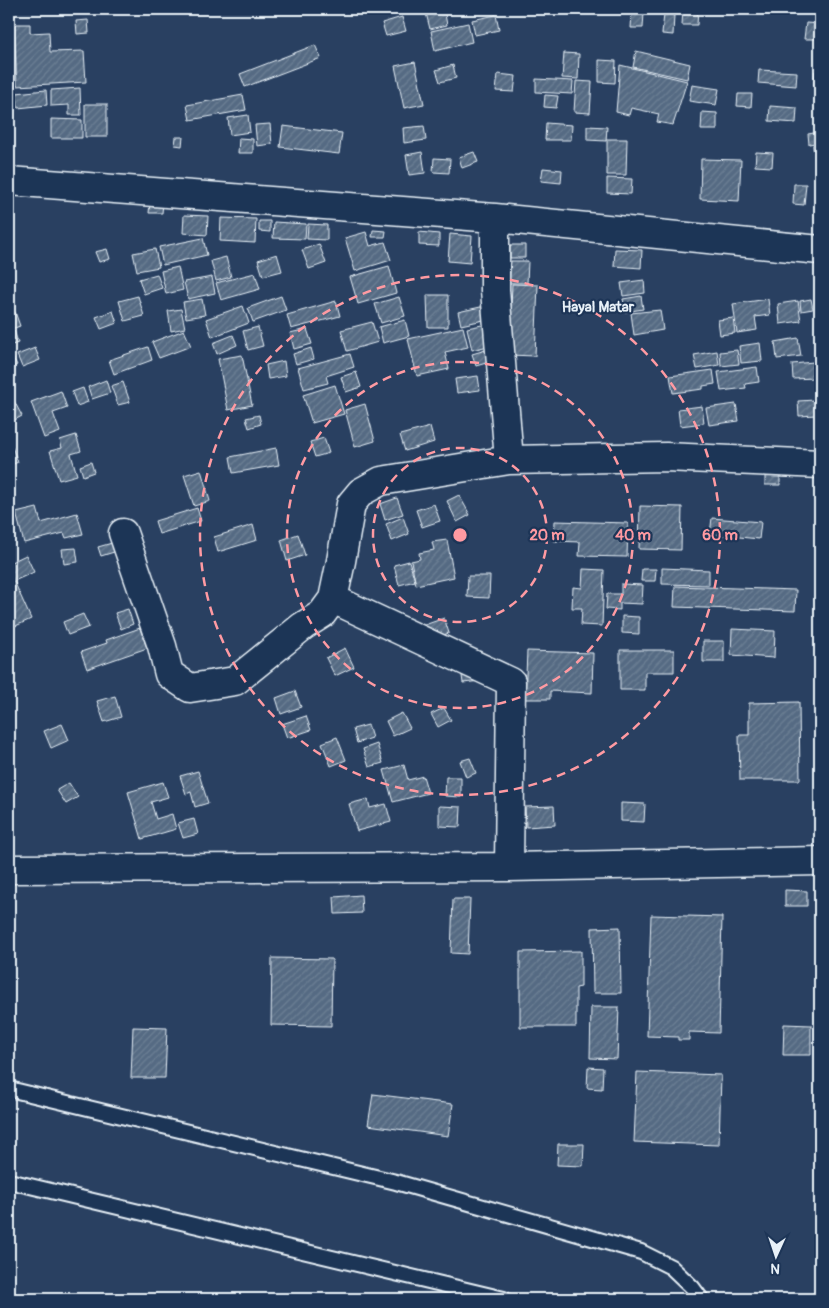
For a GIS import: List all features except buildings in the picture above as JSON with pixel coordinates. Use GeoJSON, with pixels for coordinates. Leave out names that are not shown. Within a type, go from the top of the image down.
{"type":"FeatureCollection","features":[{"type":"Feature","properties":{"kind":"street"},"geometry":{"type":"LineString","coordinates":[[9,181],[495,218],[820,250]]}},
{"type":"Feature","properties":{"kind":"street"},"geometry":{"type":"LineString","coordinates":[[495,218],[495,290],[510,460]]}},
{"type":"Feature","properties":{"kind":"street"},"geometry":{"type":"LineString","coordinates":[[123,533],[162,646],[169,674],[190,688],[235,681],[303,626],[322,614],[332,599],[351,504],[361,492],[381,481],[510,460],[666,457],[820,464]]}},
{"type":"Feature","properties":{"kind":"street"},"geometry":{"type":"LineString","coordinates":[[332,599],[511,682],[509,867]]}},
{"type":"Feature","properties":{"kind":"street"},"geometry":{"type":"LineString","coordinates":[[9,869],[509,867],[820,861]]}},
{"type":"Feature","properties":{"kind":"lane"},"geometry":{"type":"LineString","coordinates":[[9,1089],[396,1182],[641,1252],[671,1267],[702,1299]]}},
{"type":"Feature","properties":{"kind":"lane"},"geometry":{"type":"LineString","coordinates":[[9,1182],[504,1299]]}},
{"type":"Feature","properties":{"kind":"district","name":"Hayal Matar"},"geometry":{"type":"Point","coordinates":[598,307]}}]}
